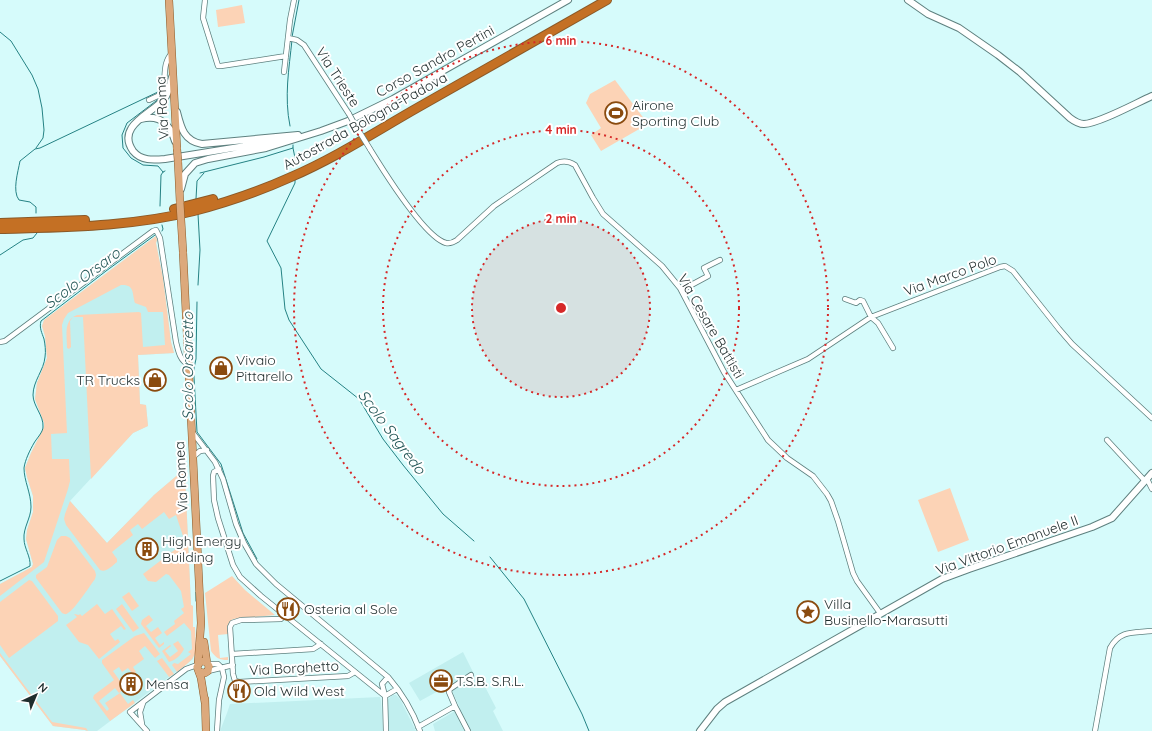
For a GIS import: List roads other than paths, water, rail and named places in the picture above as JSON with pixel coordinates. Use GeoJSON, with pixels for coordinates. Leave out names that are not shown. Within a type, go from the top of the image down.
{"type":"FeatureCollection","features":[{"type":"Feature","properties":{"kind":"highway","name":"Autostrada Bologna-Padova"},"geometry":{"type":"LineString","coordinates":[[0,223],[96,220],[131,217],[193,205],[223,197],[257,185],[291,171],[340,146],[596,0]]}},
{"type":"Feature","properties":{"kind":"highway","name":"Autostrada Bologna-Padova"},"geometry":{"type":"LineString","coordinates":[[0,229],[132,222],[194,211],[259,190],[337,154],[607,0]]}},
{"type":"Feature","properties":{"kind":"main road","name":"Via Roma"},"geometry":{"type":"LineString","coordinates":[[165,0],[169,4],[175,104],[173,129],[178,161]]}},
{"type":"Feature","properties":{"kind":"main road","name":"Via Romea"},"geometry":{"type":"LineString","coordinates":[[178,161],[203,667],[201,678],[205,703],[206,731]]}},
{"type":"Feature","properties":{"kind":"street"},"geometry":{"type":"LineString","coordinates":[[205,0],[203,18],[218,66],[286,56]]}},
{"type":"Feature","properties":{"kind":"street"},"geometry":{"type":"LineString","coordinates":[[284,72],[286,56],[291,39],[294,0]]}},
{"type":"Feature","properties":{"kind":"street","name":"Corso Sandro Pertini"},"geometry":{"type":"LineString","coordinates":[[180,203],[181,187],[188,169],[194,163],[201,160],[266,148],[348,121],[393,99],[568,0]]}},
{"type":"Feature","properties":{"kind":"street"},"geometry":{"type":"LineString","coordinates":[[908,0],[928,14],[960,28],[988,47],[1020,72],[1078,124],[1085,124],[1103,118],[1152,96]]}},
{"type":"Feature","properties":{"kind":"street","name":"Via Trieste"},"geometry":{"type":"LineString","coordinates":[[291,39],[300,42],[309,52],[362,136]]}},
{"type":"Feature","properties":{"kind":"street","name":"Via Roma"},"geometry":{"type":"LineString","coordinates":[[149,100],[162,94],[166,63],[168,57],[172,53]]}},
{"type":"Feature","properties":{"kind":"street","name":"Corso Sandro Pertini"},"geometry":{"type":"LineString","coordinates":[[173,72],[165,98],[132,127],[129,141],[131,147],[138,156],[152,160],[309,134]]}},
{"type":"Feature","properties":{"kind":"street","name":"Corso Sandro Pertini"},"geometry":{"type":"LineString","coordinates":[[175,104],[183,133],[197,144],[208,145],[309,134]]}},
{"type":"Feature","properties":{"kind":"street"},"geometry":{"type":"LineString","coordinates":[[138,121],[146,118],[156,118],[162,120],[173,129]]}},
{"type":"Feature","properties":{"kind":"street","name":"Via Cesare Battisti"},"geometry":{"type":"LineString","coordinates":[[362,136],[411,211],[422,224],[447,244],[457,240],[494,206],[543,172],[561,161],[571,162],[575,165],[603,214],[662,266],[682,290],[710,348],[768,440],[787,458],[813,476],[827,494],[838,521],[853,573],[880,613]]}},
{"type":"Feature","properties":{"kind":"street"},"geometry":{"type":"LineString","coordinates":[[0,342],[4,341],[34,320],[156,230],[159,233],[176,342],[181,358],[188,364]]}},
{"type":"Feature","properties":{"kind":"street"},"geometry":{"type":"LineString","coordinates":[[682,290],[708,276],[704,268],[720,260]]}},
{"type":"Feature","properties":{"kind":"street","name":"Via Marco Polo"},"geometry":{"type":"LineString","coordinates":[[736,390],[808,359],[871,317],[904,303],[1005,266],[1013,271],[1072,344],[1152,418]]}},
{"type":"Feature","properties":{"kind":"street"},"geometry":{"type":"LineString","coordinates":[[845,299],[856,303],[862,300],[871,317],[878,323],[893,348]]}},
{"type":"Feature","properties":{"kind":"street"},"geometry":{"type":"LineString","coordinates":[[192,431],[207,450],[219,469],[239,530],[247,550],[256,564],[276,584],[388,677],[413,715],[419,729],[455,706]]}},
{"type":"Feature","properties":{"kind":"street"},"geometry":{"type":"LineString","coordinates":[[1107,440],[1146,480],[1152,490]]}},
{"type":"Feature","properties":{"kind":"street"},"geometry":{"type":"LineString","coordinates":[[193,458],[200,451],[207,450]]}},
{"type":"Feature","properties":{"kind":"street"},"geometry":{"type":"LineString","coordinates":[[219,469],[214,472],[213,476],[215,507],[233,565],[245,582],[385,696]]}},
{"type":"Feature","properties":{"kind":"street","name":"Via Vittorio Emanuele II"},"geometry":{"type":"LineString","coordinates":[[700,731],[712,714],[725,702],[942,579],[1102,523],[1112,518],[1152,473]]}},
{"type":"Feature","properties":{"kind":"street","name":"Via Borghetto"},"geometry":{"type":"LineString","coordinates":[[285,615],[281,618],[242,620],[232,623],[230,627],[234,679],[239,682],[348,676],[355,672]]}},
{"type":"Feature","properties":{"kind":"street"},"geometry":{"type":"LineString","coordinates":[[1095,731],[1110,648],[1119,636],[1152,630]]}},
{"type":"Feature","properties":{"kind":"street"},"geometry":{"type":"LineString","coordinates":[[232,654],[313,649],[317,648],[321,644]]}},
{"type":"Feature","properties":{"kind":"street"},"geometry":{"type":"LineString","coordinates":[[147,731],[130,712],[186,669],[203,667],[222,668],[228,665],[233,665]]}},
{"type":"Feature","properties":{"kind":"street"},"geometry":{"type":"LineString","coordinates":[[217,731],[219,700],[224,677],[222,668]]}},
{"type":"Feature","properties":{"kind":"street"},"geometry":{"type":"LineString","coordinates":[[468,731],[449,692],[450,688],[472,675]]}},
{"type":"Feature","properties":{"kind":"street"},"geometry":{"type":"LineString","coordinates":[[373,686],[382,684],[388,677]]}},
{"type":"Feature","properties":{"kind":"street"},"geometry":{"type":"LineString","coordinates":[[382,684],[385,696],[386,731]]}},
{"type":"Feature","properties":{"kind":"street"},"geometry":{"type":"LineString","coordinates":[[385,696],[397,689]]}},
{"type":"Feature","properties":{"kind":"street"},"geometry":{"type":"LineString","coordinates":[[140,716],[140,709],[143,703]]}},
{"type":"Feature","properties":{"kind":"street"},"geometry":{"type":"LineString","coordinates":[[136,708],[142,724]]}},
{"type":"Feature","properties":{"kind":"waterway","name":"Scolo Orsaro"},"geometry":{"type":"LineString","coordinates":[[292,37],[299,0]]}},
{"type":"Feature","properties":{"kind":"waterway"},"geometry":{"type":"LineString","coordinates":[[0,32],[11,41],[32,75],[38,89],[42,108],[44,130],[43,138],[36,148]]}},
{"type":"Feature","properties":{"kind":"waterway","name":"Scolo Orsaro"},"geometry":{"type":"LineString","coordinates":[[290,126],[287,94],[292,40]]}},
{"type":"Feature","properties":{"kind":"waterway"},"geometry":{"type":"LineString","coordinates":[[36,213],[36,207],[30,202],[19,200],[17,196],[16,181],[20,161],[35,149],[160,91]]}},
{"type":"Feature","properties":{"kind":"waterway"},"geometry":{"type":"LineString","coordinates":[[160,98],[127,123],[122,135],[123,148],[131,158],[143,165],[158,166],[163,172]]}},
{"type":"Feature","properties":{"kind":"waterway","name":"Scolo Orsaro"},"geometry":{"type":"LineString","coordinates":[[200,173],[264,157],[293,148],[293,145]]}},
{"type":"Feature","properties":{"kind":"waterway","name":"Scolo Sagredo"},"geometry":{"type":"LineString","coordinates":[[293,148],[296,163]]}},
{"type":"Feature","properties":{"kind":"waterway","name":"Scolo Orsaro"},"geometry":{"type":"LineString","coordinates":[[160,206],[161,175],[165,171]]}},
{"type":"Feature","properties":{"kind":"waterway","name":"Scolo Orsaretto"},"geometry":{"type":"LineString","coordinates":[[196,199],[197,181],[204,173]]}},
{"type":"Feature","properties":{"kind":"waterway","name":"Scolo Sagredo"},"geometry":{"type":"LineString","coordinates":[[295,179],[295,183],[267,241],[281,268],[285,309],[289,320],[321,369],[359,399],[383,439],[403,465],[443,514],[474,541]]}},
{"type":"Feature","properties":{"kind":"waterway","name":"Scolo Orsaretto"},"geometry":{"type":"LineString","coordinates":[[198,214],[200,250],[198,285]]}},
{"type":"Feature","properties":{"kind":"waterway","name":"Scolo Orsaro"},"geometry":{"type":"LineString","coordinates":[[162,225],[162,231]]}},
{"type":"Feature","properties":{"kind":"waterway"},"geometry":{"type":"LineString","coordinates":[[0,255],[23,240],[33,238],[37,233]]}},
{"type":"Feature","properties":{"kind":"waterway","name":"Scolo Orsaro"},"geometry":{"type":"LineString","coordinates":[[0,581],[30,566],[24,542],[24,535],[31,511],[31,502],[24,468],[29,452],[43,429],[42,419],[33,399],[33,390],[43,366],[45,355],[44,341],[40,324],[41,321],[155,235]]}},
{"type":"Feature","properties":{"kind":"waterway","name":"Scolo Orsaretto"},"geometry":{"type":"LineString","coordinates":[[197,302],[196,359],[194,368],[197,432],[221,464],[243,533],[257,559],[256,560]]}},
{"type":"Feature","properties":{"kind":"waterway","name":"Scolo Sagredo"},"geometry":{"type":"LineString","coordinates":[[490,557],[524,599],[582,714],[589,731]]}},
{"type":"Feature","properties":{"kind":"waterway","name":"Scolo Orsaretto"},"geometry":{"type":"LineString","coordinates":[[196,601],[197,592]]}},
{"type":"Feature","properties":{"kind":"place","name":"Airone Sporting Club"},"geometry":{"type":"Point","coordinates":[616,113]}},
{"type":"Feature","properties":{"kind":"place","name":"Vivaio Pittarello"},"geometry":{"type":"Point","coordinates":[221,368]}},
{"type":"Feature","properties":{"kind":"place","name":"TR Trucks"},"geometry":{"type":"Point","coordinates":[155,380]}},
{"type":"Feature","properties":{"kind":"place","name":"High Energy Building"},"geometry":{"type":"Point","coordinates":[147,549]}},
{"type":"Feature","properties":{"kind":"place","name":"Osteria al Sole"},"geometry":{"type":"Point","coordinates":[288,609]}},
{"type":"Feature","properties":{"kind":"place","name":"Villa Businello-Marasutti"},"geometry":{"type":"Point","coordinates":[808,612]}},
{"type":"Feature","properties":{"kind":"place","name":"T.S.B. S.R.L."},"geometry":{"type":"Point","coordinates":[441,681]}},
{"type":"Feature","properties":{"kind":"place","name":"Mensa"},"geometry":{"type":"Point","coordinates":[131,684]}},
{"type":"Feature","properties":{"kind":"place","name":"Old Wild West"},"geometry":{"type":"Point","coordinates":[239,691]}}]}
